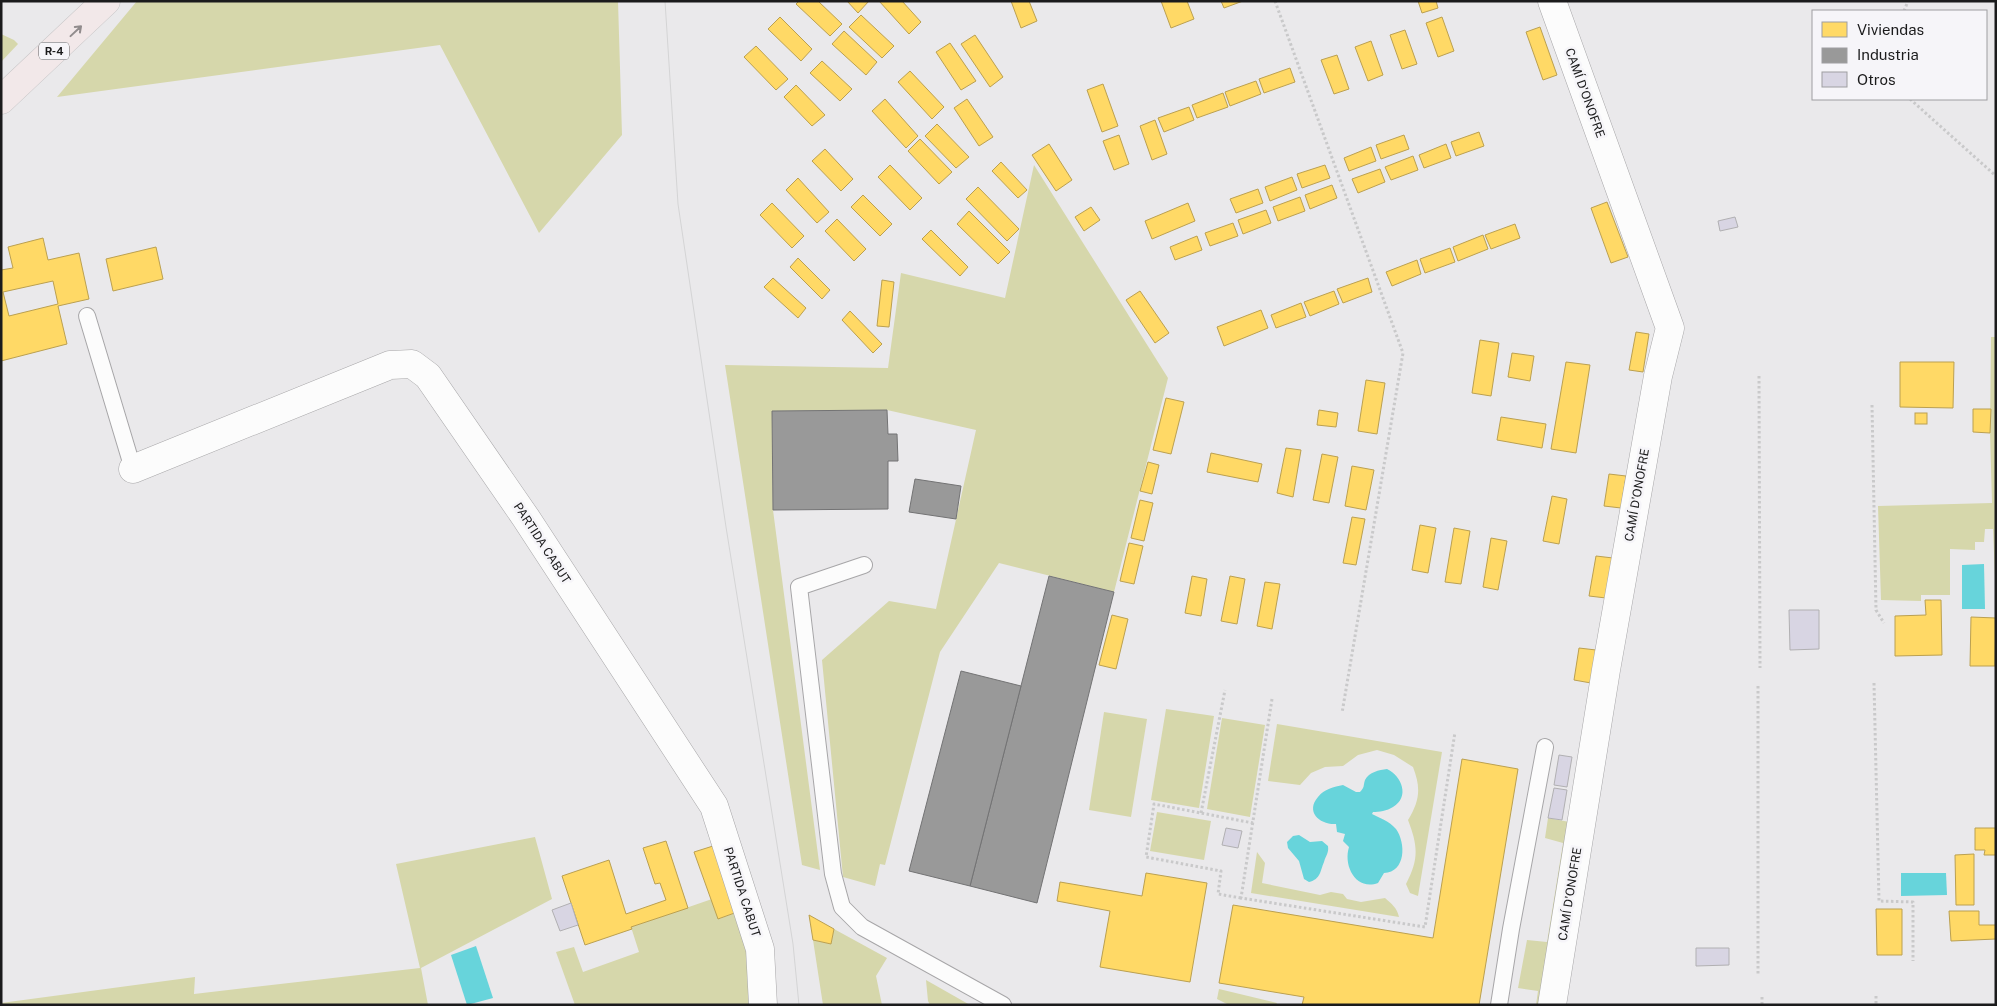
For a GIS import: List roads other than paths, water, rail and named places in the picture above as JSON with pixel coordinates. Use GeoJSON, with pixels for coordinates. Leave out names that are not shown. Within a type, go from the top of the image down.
{"type":"FeatureCollection","features":[{"type":"Feature","properties":{"kind":"highway","name":"R-4"},"geometry":{"type":"LineString","coordinates":[[1,100],[106,1]]}},
{"type":"Feature","properties":{"kind":"street","name":"CAMÍ D'ONOFRE"},"geometry":{"type":"LineString","coordinates":[[1552,1],[1670,328],[1658,376],[1606,670],[1552,1005]]}},
{"type":"Feature","properties":{"kind":"street","name":"PARTIDA CABUT"},"geometry":{"type":"LineString","coordinates":[[133,469],[390,365],[412,364],[428,376],[526,518],[714,806],[760,949],[763,1005]]}},
{"type":"Feature","properties":{"kind":"lane"},"geometry":{"type":"LineString","coordinates":[[87,316],[133,469]]}},
{"type":"Feature","properties":{"kind":"lane"},"geometry":{"type":"LineString","coordinates":[[864,566],[799,588],[833,874],[842,907],[862,927],[1003,1005]]}},
{"type":"Feature","properties":{"kind":"lane"},"geometry":{"type":"LineString","coordinates":[[1499,1005],[1511,929],[1545,747]]}},
{"type":"Feature","properties":{"kind":"water"},"geometry":{"type":"Polygon","coordinates":[[[1984,564],[1985,609],[1962,609],[1962,565],[1984,564]]]}},
{"type":"Feature","properties":{"kind":"water"},"geometry":{"type":"Polygon","coordinates":[[[1387,769],[1397,776],[1400,781],[1403,792],[1401,798],[1391,808],[1373,812],[1372,814],[1396,829],[1401,842],[1402,856],[1397,868],[1384,873],[1378,883],[1370,885],[1358,880],[1350,869],[1348,862],[1349,847],[1343,841],[1345,834],[1337,832],[1336,824],[1320,820],[1313,808],[1320,794],[1326,790],[1343,785],[1356,792],[1360,792],[1369,775],[1387,769]]]}},
{"type":"Feature","properties":{"kind":"water"},"geometry":{"type":"Polygon","coordinates":[[[1299,835],[1310,842],[1322,841],[1328,846],[1328,852],[1320,874],[1313,881],[1309,882],[1304,879],[1299,861],[1288,848],[1287,842],[1293,836],[1299,835]]]}},
{"type":"Feature","properties":{"kind":"water"},"geometry":{"type":"Polygon","coordinates":[[[1901,873],[1946,873],[1947,895],[1901,896],[1901,873]]]}},
{"type":"Feature","properties":{"kind":"water"},"geometry":{"type":"Polygon","coordinates":[[[476,946],[493,998],[467,1005],[451,955],[476,946]]]}},
{"type":"Feature","properties":{"kind":"tram line"},"geometry":{"type":"LineString","coordinates":[[665,1],[678,204],[726,527],[793,944],[799,1005]]}}]}
